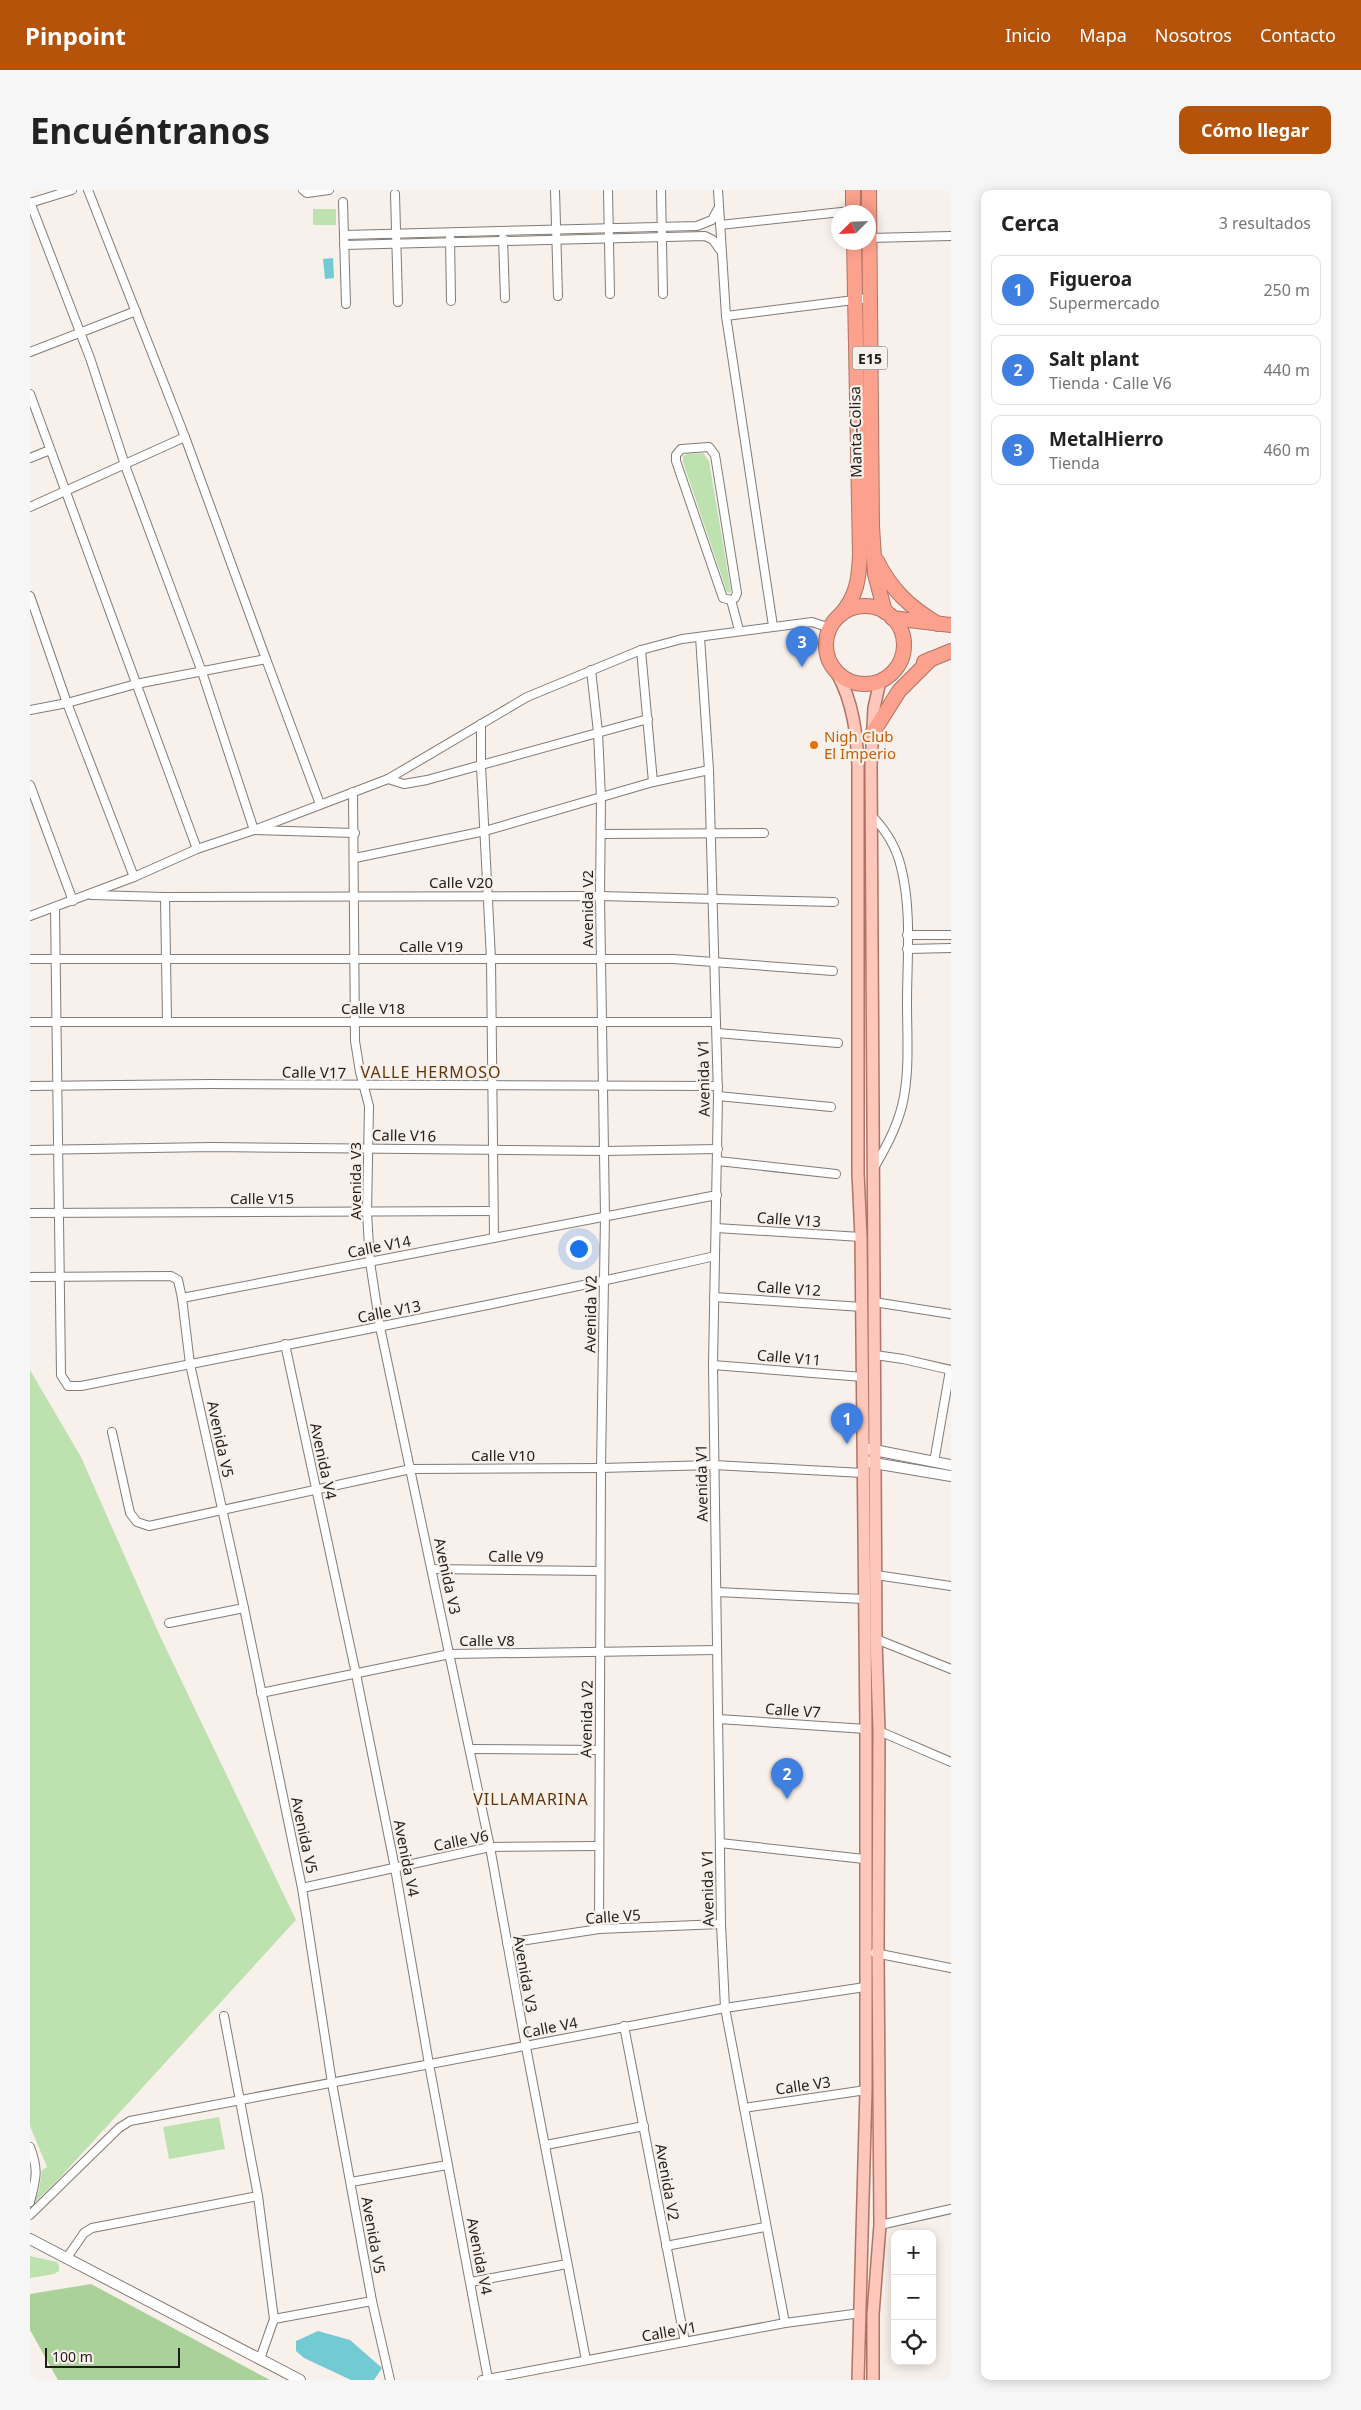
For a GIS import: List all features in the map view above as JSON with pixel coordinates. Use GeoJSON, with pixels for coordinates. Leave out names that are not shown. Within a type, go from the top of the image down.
{"type":"FeatureCollection","features":[{"type":"Feature","properties":{"kind":"highway"},"geometry":{"type":"LineString","coordinates":[[853,190],[853,205]]}},
{"type":"Feature","properties":{"kind":"highway","name":"Manta-Colisa"},"geometry":{"type":"LineString","coordinates":[[869,190],[869,205]]}},
{"type":"Feature","properties":{"kind":"highway","name":"Manta-Colisa"},"geometry":{"type":"LineString","coordinates":[[841,614],[850,604],[855,594],[859,580],[860,555],[854,250]]}},
{"type":"Feature","properties":{"kind":"highway","name":"Manta-Colisa"},"geometry":{"type":"LineString","coordinates":[[870,250],[874,555],[878,589],[888,615]]}},
{"type":"Feature","properties":{"kind":"highway"},"geometry":{"type":"LineString","coordinates":[[874,555],[886,580],[901,598],[945,624]]}},
{"type":"Feature","properties":{"kind":"highway"},"geometry":{"type":"LineString","coordinates":[[841,614],[851,608],[863,606],[874,608],[888,615],[945,624]]}},
{"type":"Feature","properties":{"kind":"highway","name":"E15"},"geometry":{"type":"LineString","coordinates":[[830,628],[841,614]]}},
{"type":"Feature","properties":{"kind":"highway","name":"E15"},"geometry":{"type":"LineString","coordinates":[[883,679],[900,660],[903,649],[903,638],[899,627],[888,615]]}},
{"type":"Feature","properties":{"kind":"highway"},"geometry":{"type":"LineString","coordinates":[[830,628],[827,637],[827,656],[837,672],[846,680],[857,684],[869,684],[951,651]]}},
{"type":"Feature","properties":{"kind":"highway"},"geometry":{"type":"LineString","coordinates":[[872,734],[899,690],[931,659]]}},
{"type":"Feature","properties":{"kind":"main road"},"geometry":{"type":"LineString","coordinates":[[837,672],[850,702],[857,751],[858,1172],[861,1237],[866,1730],[864,1859],[866,2090],[858,2380]]}},
{"type":"Feature","properties":{"kind":"main road"},"geometry":{"type":"LineString","coordinates":[[873,2380],[874,2314],[880,2224],[879,1731],[876,1639],[871,815],[872,734],[883,679]]}},
{"type":"Feature","properties":{"kind":"street"},"geometry":{"type":"LineString","coordinates":[[69,190],[30,202],[80,333],[126,466],[202,672],[254,830]]}},
{"type":"Feature","properties":{"kind":"street"},"geometry":{"type":"LineString","coordinates":[[88,190],[185,437],[320,804]]}},
{"type":"Feature","properties":{"kind":"street"},"geometry":{"type":"LineString","coordinates":[[303,190],[307,193],[329,190]]}},
{"type":"Feature","properties":{"kind":"street"},"geometry":{"type":"LineString","coordinates":[[556,190],[558,296]]}},
{"type":"Feature","properties":{"kind":"street"},"geometry":{"type":"LineString","coordinates":[[608,190],[610,294]]}},
{"type":"Feature","properties":{"kind":"street"},"geometry":{"type":"LineString","coordinates":[[661,190],[663,294]]}},
{"type":"Feature","properties":{"kind":"street"},"geometry":{"type":"LineString","coordinates":[[718,190],[726,316],[773,626]]}},
{"type":"Feature","properties":{"kind":"street"},"geometry":{"type":"LineString","coordinates":[[395,194],[398,302]]}},
{"type":"Feature","properties":{"kind":"street"},"geometry":{"type":"LineString","coordinates":[[343,202],[346,304]]}},
{"type":"Feature","properties":{"kind":"street"},"geometry":{"type":"LineString","coordinates":[[344,235],[450,234],[695,226],[704,225],[712,220],[719,206]]}},
{"type":"Feature","properties":{"kind":"street"},"geometry":{"type":"LineString","coordinates":[[720,225],[831,213]]}},
{"type":"Feature","properties":{"kind":"street"},"geometry":{"type":"LineString","coordinates":[[695,226],[696,236]]}},
{"type":"Feature","properties":{"kind":"street"},"geometry":{"type":"LineString","coordinates":[[503,232],[505,298]]}},
{"type":"Feature","properties":{"kind":"street"},"geometry":{"type":"LineString","coordinates":[[450,234],[451,301]]}},
{"type":"Feature","properties":{"kind":"street"},"geometry":{"type":"LineString","coordinates":[[344,245],[696,236],[709,237],[715,242],[722,254]]}},
{"type":"Feature","properties":{"kind":"street"},"geometry":{"type":"LineString","coordinates":[[876,238],[951,236]]}},
{"type":"Feature","properties":{"kind":"street"},"geometry":{"type":"LineString","coordinates":[[726,316],[870,298]]}},
{"type":"Feature","properties":{"kind":"street"},"geometry":{"type":"LineString","coordinates":[[30,352],[136,311]]}},
{"type":"Feature","properties":{"kind":"street"},"geometry":{"type":"LineString","coordinates":[[30,394],[32,404],[197,849]]}},
{"type":"Feature","properties":{"kind":"street"},"geometry":{"type":"LineString","coordinates":[[30,507],[126,466],[185,437]]}},
{"type":"Feature","properties":{"kind":"street"},"geometry":{"type":"LineString","coordinates":[[708,447],[715,455],[737,593],[735,598],[731,600],[723,598],[676,461],[676,455],[681,449],[708,447]]}},
{"type":"Feature","properties":{"kind":"street"},"geometry":{"type":"LineString","coordinates":[[30,458],[50,450]]}},
{"type":"Feature","properties":{"kind":"street"},"geometry":{"type":"LineString","coordinates":[[30,596],[67,703],[134,878]]}},
{"type":"Feature","properties":{"kind":"street"},"geometry":{"type":"LineString","coordinates":[[731,600],[738,630]]}},
{"type":"Feature","properties":{"kind":"street"},"geometry":{"type":"LineString","coordinates":[[30,916],[134,878],[197,849],[254,830],[388,779],[527,697],[641,650],[669,642],[738,630],[812,622],[830,628]]}},
{"type":"Feature","properties":{"kind":"street","name":"Avenida V1"},"geometry":{"type":"LineString","coordinates":[[700,637],[709,770],[711,897],[718,1086],[713,1365],[721,1924],[726,2008],[765,2227],[785,2323]]}},
{"type":"Feature","properties":{"kind":"street"},"geometry":{"type":"LineString","coordinates":[[641,650],[653,782]]}},
{"type":"Feature","properties":{"kind":"street"},"geometry":{"type":"LineString","coordinates":[[30,710],[67,703],[136,684],[266,659]]}},
{"type":"Feature","properties":{"kind":"street","name":"Avenida V2"},"geometry":{"type":"LineString","coordinates":[[591,670],[598,732],[602,834],[600,896],[605,1216],[600,1571],[599,1929]]}},
{"type":"Feature","properties":{"kind":"street"},"geometry":{"type":"LineString","coordinates":[[388,779],[404,784],[428,780],[648,718]]}},
{"type":"Feature","properties":{"kind":"street"},"geometry":{"type":"LineString","coordinates":[[481,724],[480,766],[490,896],[494,1238]]}},
{"type":"Feature","properties":{"kind":"street"},"geometry":{"type":"LineString","coordinates":[[355,858],[485,831],[653,782],[709,770]]}},
{"type":"Feature","properties":{"kind":"street"},"geometry":{"type":"LineString","coordinates":[[30,785],[73,901]]}},
{"type":"Feature","properties":{"kind":"street","name":"Avenida V3"},"geometry":{"type":"LineString","coordinates":[[354,792],[355,1022],[357,1058],[369,1115],[367,1213],[370,1262],[380,1327],[490,1847],[586,2360]]}},
{"type":"Feature","properties":{"kind":"street"},"geometry":{"type":"LineString","coordinates":[[871,815],[883,828],[895,847],[906,894],[908,935],[906,1074],[902,1105],[892,1136],[873,1169]]}},
{"type":"Feature","properties":{"kind":"street"},"geometry":{"type":"LineString","coordinates":[[254,830],[355,833]]}},
{"type":"Feature","properties":{"kind":"street"},"geometry":{"type":"LineString","coordinates":[[602,834],[764,833]]}},
{"type":"Feature","properties":{"kind":"street","name":"Calle V20"},"geometry":{"type":"LineString","coordinates":[[88,895],[165,898],[355,896],[711,897],[834,902]]}},
{"type":"Feature","properties":{"kind":"street"},"geometry":{"type":"LineString","coordinates":[[165,898],[167,1021]]}},
{"type":"Feature","properties":{"kind":"street"},"geometry":{"type":"LineString","coordinates":[[55,907],[60,1277]]}},
{"type":"Feature","properties":{"kind":"street"},"geometry":{"type":"LineString","coordinates":[[908,935],[951,935]]}},
{"type":"Feature","properties":{"kind":"street"},"geometry":{"type":"LineString","coordinates":[[908,949],[951,948]]}},
{"type":"Feature","properties":{"kind":"street","name":"Calle V19"},"geometry":{"type":"LineString","coordinates":[[30,959],[672,959],[833,971]]}},
{"type":"Feature","properties":{"kind":"street","name":"Calle V18"},"geometry":{"type":"LineString","coordinates":[[30,1022],[716,1022]]}},
{"type":"Feature","properties":{"kind":"street"},"geometry":{"type":"LineString","coordinates":[[717,1034],[838,1043]]}},
{"type":"Feature","properties":{"kind":"street","name":"Calle V17"},"geometry":{"type":"LineString","coordinates":[[30,1086],[211,1084],[718,1086]]}},
{"type":"Feature","properties":{"kind":"street"},"geometry":{"type":"LineString","coordinates":[[718,1096],[831,1107]]}},
{"type":"Feature","properties":{"kind":"street","name":"Calle V16"},"geometry":{"type":"LineString","coordinates":[[30,1150],[212,1147],[604,1151],[718,1149]]}},
{"type":"Feature","properties":{"kind":"street"},"geometry":{"type":"LineString","coordinates":[[718,1161],[836,1174]]}},
{"type":"Feature","properties":{"kind":"street","name":"Calle V14"},"geometry":{"type":"LineString","coordinates":[[182,1298],[717,1194]]}},
{"type":"Feature","properties":{"kind":"street","name":"Calle V15"},"geometry":{"type":"LineString","coordinates":[[30,1213],[493,1211]]}},
{"type":"Feature","properties":{"kind":"street","name":"Calle V13"},"geometry":{"type":"LineString","coordinates":[[716,1228],[861,1237]]}},
{"type":"Feature","properties":{"kind":"street","name":"Calle V13"},"geometry":{"type":"LineString","coordinates":[[60,1277],[61,1375],[68,1386],[81,1386],[604,1281],[714,1256]]}},
{"type":"Feature","properties":{"kind":"street"},"geometry":{"type":"LineString","coordinates":[[30,1277],[171,1276],[178,1280],[182,1298]]}},
{"type":"Feature","properties":{"kind":"street","name":"Calle V12"},"geometry":{"type":"LineString","coordinates":[[714,1297],[862,1307]]}},
{"type":"Feature","properties":{"kind":"street","name":"Avenida V5"},"geometry":{"type":"LineString","coordinates":[[182,1298],[190,1364],[244,1608],[302,1888],[332,2083],[372,2301],[390,2380]]}},
{"type":"Feature","properties":{"kind":"street"},"geometry":{"type":"LineString","coordinates":[[874,1302],[951,1314]]}},
{"type":"Feature","properties":{"kind":"street","name":"Avenida V4"},"geometry":{"type":"LineString","coordinates":[[285,1344],[356,1674],[395,1868],[429,2064],[471,2282],[485,2380]]}},
{"type":"Feature","properties":{"kind":"street"},"geometry":{"type":"LineString","coordinates":[[875,1355],[903,1359],[950,1370],[934,1462]]}},
{"type":"Feature","properties":{"kind":"street","name":"Calle V11"},"geometry":{"type":"LineString","coordinates":[[713,1365],[863,1377]]}},
{"type":"Feature","properties":{"kind":"street","name":"Calle V10"},"geometry":{"type":"LineString","coordinates":[[112,1432],[130,1513],[137,1522],[149,1526],[411,1469],[601,1468],[714,1465],[863,1473]]}},
{"type":"Feature","properties":{"kind":"street"},"geometry":{"type":"LineString","coordinates":[[863,1448],[951,1465]]}},
{"type":"Feature","properties":{"kind":"street"},"geometry":{"type":"LineString","coordinates":[[864,1461],[951,1476]]}},
{"type":"Feature","properties":{"kind":"street","name":"Calle V9"},"geometry":{"type":"LineString","coordinates":[[432,1569],[600,1571]]}},
{"type":"Feature","properties":{"kind":"street"},"geometry":{"type":"LineString","coordinates":[[876,1575],[951,1586]]}},
{"type":"Feature","properties":{"kind":"street"},"geometry":{"type":"LineString","coordinates":[[717,1592],[864,1599]]}},
{"type":"Feature","properties":{"kind":"street"},"geometry":{"type":"LineString","coordinates":[[169,1623],[244,1608]]}},
{"type":"Feature","properties":{"kind":"street"},"geometry":{"type":"LineString","coordinates":[[876,1639],[951,1669]]}},
{"type":"Feature","properties":{"kind":"street","name":"Calle V8"},"geometry":{"type":"LineString","coordinates":[[261,1693],[450,1654],[716,1650]]}},
{"type":"Feature","properties":{"kind":"street","name":"Calle V7"},"geometry":{"type":"LineString","coordinates":[[719,1719],[866,1730]]}},
{"type":"Feature","properties":{"kind":"street"},"geometry":{"type":"LineString","coordinates":[[879,1731],[951,1762]]}},
{"type":"Feature","properties":{"kind":"street"},"geometry":{"type":"LineString","coordinates":[[470,1749],[599,1750]]}},
{"type":"Feature","properties":{"kind":"street"},"geometry":{"type":"LineString","coordinates":[[720,1843],[864,1859]]}},
{"type":"Feature","properties":{"kind":"street","name":"Calle V6"},"geometry":{"type":"LineString","coordinates":[[302,1888],[490,1847],[598,1846]]}},
{"type":"Feature","properties":{"kind":"street","name":"Calle V5"},"geometry":{"type":"LineString","coordinates":[[507,1943],[599,1929],[721,1924]]}},
{"type":"Feature","properties":{"kind":"street"},"geometry":{"type":"LineString","coordinates":[[865,1950],[951,1968]]}},
{"type":"Feature","properties":{"kind":"street","name":"Calle V4"},"geometry":{"type":"LineString","coordinates":[[30,2215],[119,2128],[130,2121],[624,2026],[865,1987]]}},
{"type":"Feature","properties":{"kind":"street"},"geometry":{"type":"LineString","coordinates":[[224,2016],[258,2196],[274,2319],[260,2359]]}},
{"type":"Feature","properties":{"kind":"street","name":"Avenida V2"},"geometry":{"type":"LineString","coordinates":[[624,2026],[685,2342]]}},
{"type":"Feature","properties":{"kind":"street","name":"Calle V3"},"geometry":{"type":"LineString","coordinates":[[744,2108],[866,2090]]}},
{"type":"Feature","properties":{"kind":"street"},"geometry":{"type":"LineString","coordinates":[[546,2145],[644,2126]]}},
{"type":"Feature","properties":{"kind":"street"},"geometry":{"type":"LineString","coordinates":[[30,2147],[36,2165],[37,2176],[30,2202]]}},
{"type":"Feature","properties":{"kind":"street"},"geometry":{"type":"LineString","coordinates":[[351,2182],[448,2164]]}},
{"type":"Feature","properties":{"kind":"street"},"geometry":{"type":"LineString","coordinates":[[66,2258],[84,2233],[92,2228],[258,2196]]}},
{"type":"Feature","properties":{"kind":"street"},"geometry":{"type":"LineString","coordinates":[[880,2224],[951,2209]]}},
{"type":"Feature","properties":{"kind":"street"},"geometry":{"type":"LineString","coordinates":[[666,2246],[765,2227]]}},
{"type":"Feature","properties":{"kind":"street"},"geometry":{"type":"LineString","coordinates":[[30,2239],[300,2380]]}},
{"type":"Feature","properties":{"kind":"street"},"geometry":{"type":"LineString","coordinates":[[471,2282],[567,2264]]}},
{"type":"Feature","properties":{"kind":"street"},"geometry":{"type":"LineString","coordinates":[[274,2319],[372,2301]]}},
{"type":"Feature","properties":{"kind":"street","name":"Calle V1"},"geometry":{"type":"LineString","coordinates":[[485,2380],[785,2323],[861,2313]]}},
{"type":"Feature","properties":{"kind":"green space"},"geometry":{"type":"Polygon","coordinates":[[[313,209],[336,209],[336,225],[313,225],[313,209]]]}},
{"type":"Feature","properties":{"kind":"green space"},"geometry":{"type":"Polygon","coordinates":[[[703,453],[709,461],[730,593],[727,592],[683,462],[683,456],[687,454],[703,453]]]}},
{"type":"Feature","properties":{"kind":"green space"},"geometry":{"type":"Polygon","coordinates":[[[30,1370],[81,1457],[160,1636],[296,1920],[55,2183],[34,2203],[39,2190],[42,2170],[47,2167],[30,2126],[30,1370]]]}},
{"type":"Feature","properties":{"kind":"green space"},"geometry":{"type":"Polygon","coordinates":[[[219,2117],[225,2149],[169,2159],[163,2127],[219,2117]]]}},
{"type":"Feature","properties":{"kind":"green space"},"geometry":{"type":"Polygon","coordinates":[[[30,2256],[57,2262],[59,2271],[54,2274],[30,2278],[30,2256]]]}},
{"type":"Feature","properties":{"kind":"green space"},"geometry":{"type":"Polygon","coordinates":[[[91,2284],[270,2380],[58,2380],[30,2330],[30,2294],[91,2284]]]}},
{"type":"Feature","properties":{"kind":"water"},"geometry":{"type":"Polygon","coordinates":[[[333,258],[334,278],[325,279],[323,259],[333,258]]]}},
{"type":"Feature","properties":{"kind":"water"},"geometry":{"type":"Polygon","coordinates":[[[318,2331],[350,2340],[382,2368],[374,2380],[351,2380],[304,2358],[296,2351],[296,2341],[318,2331]]]}},
{"type":"Feature","properties":{"kind":"place","name":"MetalHierro"},"geometry":{"type":"Point","coordinates":[802,667]}},
{"type":"Feature","properties":{"kind":"place","name":"Nigh Club El Imperio"},"geometry":{"type":"Point","coordinates":[814,745]}},
{"type":"Feature","properties":{"kind":"place","name":"Figueroa"},"geometry":{"type":"Point","coordinates":[847,1444]}},
{"type":"Feature","properties":{"kind":"place","name":"Salt plant"},"geometry":{"type":"Point","coordinates":[787,1799]}},
{"type":"Feature","properties":{"kind":"district","name":"VALLE HERMOSO"},"geometry":{"type":"Point","coordinates":[431,1072]}},
{"type":"Feature","properties":{"kind":"district","name":"VILLAMARINA"},"geometry":{"type":"Point","coordinates":[531,1799]}}]}
